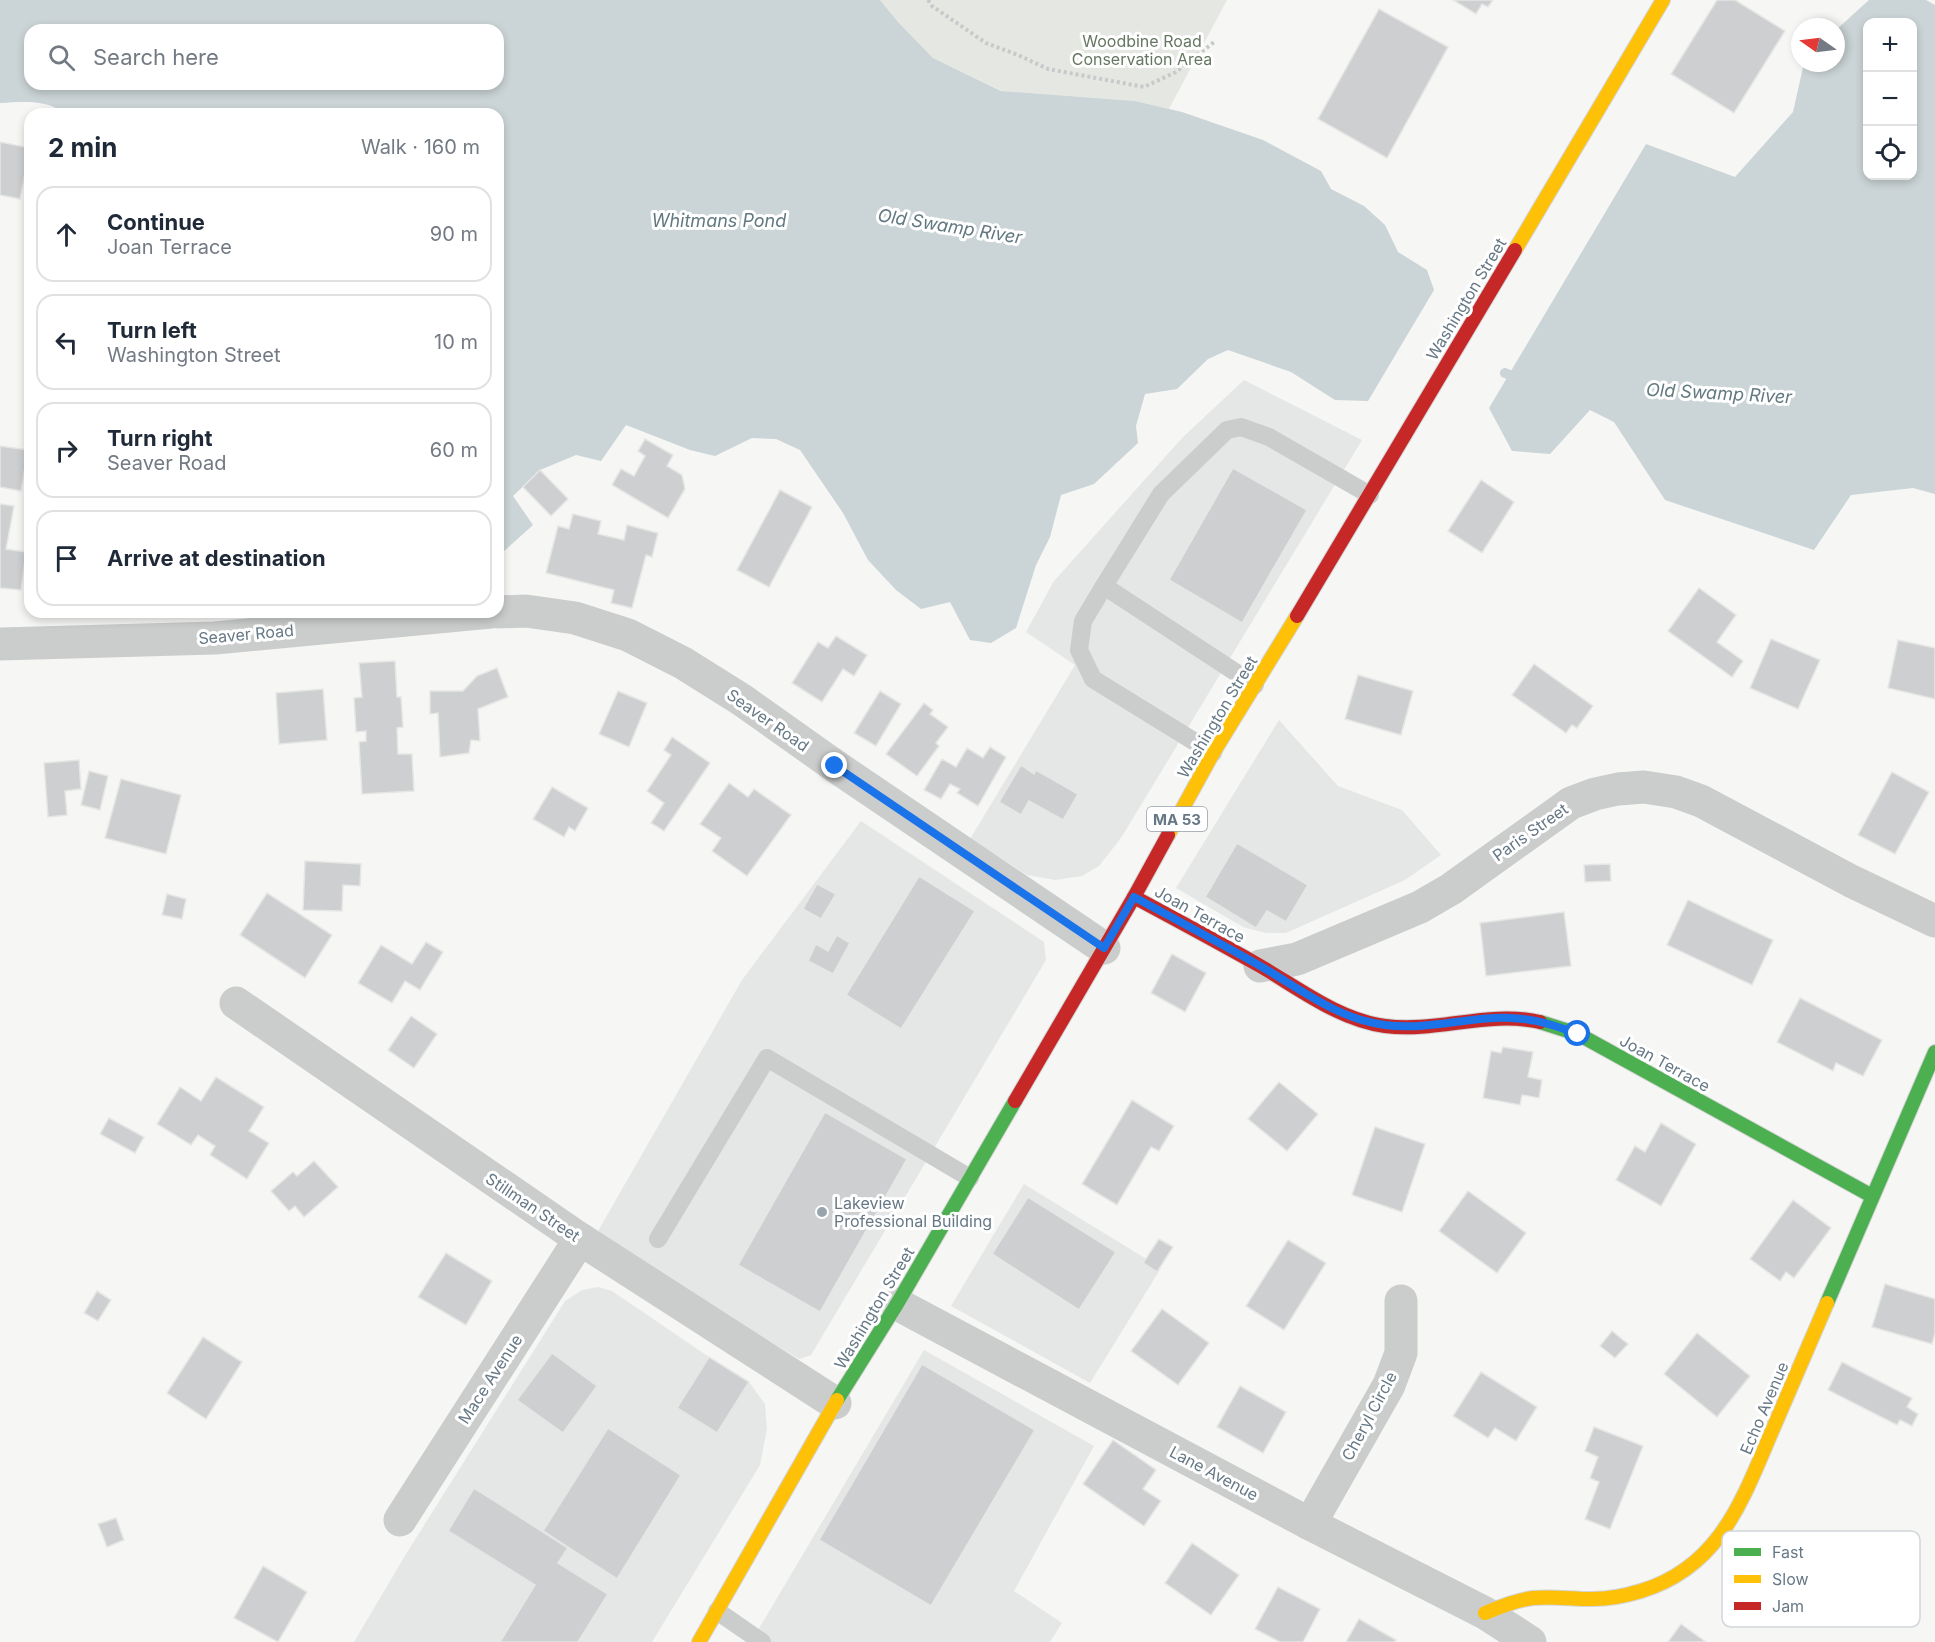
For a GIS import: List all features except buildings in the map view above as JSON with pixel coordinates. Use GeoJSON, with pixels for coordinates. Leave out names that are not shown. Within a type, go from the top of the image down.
{"type":"FeatureCollection","features":[{"type":"Feature","properties":{"kind":"main road","name":"Washington Street"},"geometry":{"type":"LineString","coordinates":[[699,1642],[1134,897],[1213,753],[1370,495],[1663,0]]}},
{"type":"Feature","properties":{"kind":"main road","name":"Joan Terrace"},"geometry":{"type":"LineString","coordinates":[[1134,897],[1260,966],[1331,1010],[1361,1021],[1385,1026],[1411,1027],[1494,1018],[1520,1018],[1548,1023],[1578,1034],[1872,1196]]}},
{"type":"Feature","properties":{"kind":"main road","name":"Echo Avenue"},"geometry":{"type":"LineString","coordinates":[[1725,1531],[1738,1509],[1935,1052]]}},
{"type":"Feature","properties":{"kind":"main road","name":"Echo Avenue"},"geometry":{"type":"LineString","coordinates":[[1485,1613],[1508,1603],[1534,1598],[1590,1599],[1618,1597],[1641,1592],[1686,1570],[1722,1535]]}},
{"type":"Feature","properties":{"kind":"street","name":"Seaver Road"},"geometry":{"type":"LineString","coordinates":[[504,612],[526,611],[575,618],[628,634],[683,663],[742,700],[835,766],[1104,948]]}},
{"type":"Feature","properties":{"kind":"street","name":"Seaver Road"},"geometry":{"type":"LineString","coordinates":[[0,644],[215,638],[427,618]]}},
{"type":"Feature","properties":{"kind":"street","name":"Paris Street"},"geometry":{"type":"LineString","coordinates":[[1260,966],[1297,959],[1420,907],[1450,889],[1571,803],[1595,794],[1644,787],[1676,792],[1701,801],[1851,881],[1935,921]]}},
{"type":"Feature","properties":{"kind":"street","name":"Stillman Street"},"geometry":{"type":"LineString","coordinates":[[236,1003],[580,1239],[836,1404]]}},
{"type":"Feature","properties":{"kind":"street","name":"Mace Avenue"},"geometry":{"type":"LineString","coordinates":[[400,1520],[580,1239]]}},
{"type":"Feature","properties":{"kind":"street","name":"Cheryl Circle"},"geometry":{"type":"LineString","coordinates":[[1310,1524],[1389,1385],[1401,1353],[1401,1301]]}},
{"type":"Feature","properties":{"kind":"street","name":"Lane Avenue"},"geometry":{"type":"LineString","coordinates":[[897,1304],[1310,1524],[1485,1613],[1530,1642]]}},
{"type":"Feature","properties":{"kind":"lane"},"geometry":{"type":"LineString","coordinates":[[1213,753],[1093,679],[1079,650],[1083,621],[1104,586],[1161,494],[1227,430],[1241,427],[1269,437],[1370,495]]}},
{"type":"Feature","properties":{"kind":"lane"},"geometry":{"type":"LineString","coordinates":[[1104,586],[1255,685]]}},
{"type":"Feature","properties":{"kind":"lane"},"geometry":{"type":"LineString","coordinates":[[658,1239],[767,1059],[970,1178]]}},
{"type":"Feature","properties":{"kind":"lane"},"geometry":{"type":"LineString","coordinates":[[717,1611],[762,1642]]}},
{"type":"Feature","properties":{"kind":"path"},"geometry":{"type":"LineString","coordinates":[[928,0],[932,6],[986,43],[1018,54],[1048,69],[1144,87],[1176,72],[1214,42]]}},
{"type":"Feature","properties":{"kind":"shaded area"},"geometry":{"type":"Polygon","coordinates":[[[1244,380],[1362,440],[1121,838],[1099,866],[1082,876],[1055,880],[1027,875],[970,839],[1075,665],[1026,632],[1054,581],[1182,438],[1244,380]]]}},
{"type":"Feature","properties":{"kind":"shaded area"},"geometry":{"type":"Polygon","coordinates":[[[1279,720],[1338,786],[1402,810],[1441,855],[1405,880],[1286,933],[1266,933],[1243,927],[1176,888],[1279,720]]]}},
{"type":"Feature","properties":{"kind":"shaded area"},"geometry":{"type":"Polygon","coordinates":[[[861,821],[1044,942],[1046,960],[811,1355],[799,1359],[726,1316],[598,1231],[742,980],[861,821]]]}},
{"type":"Feature","properties":{"kind":"shaded area"},"geometry":{"type":"Polygon","coordinates":[[[1024,1184],[1161,1268],[1090,1383],[951,1306],[1024,1184]]]}},
{"type":"Feature","properties":{"kind":"shaded area"},"geometry":{"type":"Polygon","coordinates":[[[598,1287],[612,1291],[749,1382],[765,1404],[767,1429],[760,1465],[652,1642],[354,1642],[406,1554],[565,1301],[582,1290],[598,1287]]]}},
{"type":"Feature","properties":{"kind":"shaded area"},"geometry":{"type":"Polygon","coordinates":[[[924,1350],[1094,1446],[1014,1591],[1062,1623],[1050,1642],[751,1642],[924,1350]]]}},
{"type":"Feature","properties":{"kind":"green space","name":"Woodbine Road Conservation Area"},"geometry":{"type":"Polygon","coordinates":[[[880,0],[1227,0],[1169,109],[1135,101],[1002,91],[933,58],[880,0]]]}},
{"type":"Feature","properties":{"kind":"water","name":"Whitmans Pond"},"geometry":{"type":"Polygon","coordinates":[[[0,0],[880,0],[933,58],[1001,91],[1135,101],[1182,112],[1263,140],[1321,171],[1331,189],[1364,206],[1385,225],[1398,252],[1427,270],[1434,290],[1368,401],[1335,400],[1291,372],[1228,350],[1208,359],[1177,389],[1145,394],[1136,426],[1138,443],[1094,484],[1061,495],[1050,537],[1036,565],[1016,628],[991,643],[970,640],[950,602],[921,609],[896,590],[868,560],[843,513],[800,450],[776,439],[752,438],[715,456],[690,450],[626,425],[601,461],[576,455],[540,470],[513,496],[533,525],[504,551],[504,108],[56,108],[26,102],[0,103],[0,0]]]}},
{"type":"Feature","properties":{"kind":"water"},"geometry":{"type":"Polygon","coordinates":[[[1869,0],[1926,0],[1935,5],[1935,494],[1913,488],[1851,495],[1814,550],[1665,500],[1614,422],[1590,410],[1550,454],[1512,451],[1489,408],[1646,144],[1735,177],[1793,112],[1802,72],[1845,72],[1845,22],[1869,0]]]}},
{"type":"Feature","properties":{"kind":"waterway","name":"Old Swamp River"},"geometry":{"type":"LineString","coordinates":[[1505,373],[1522,380]]}},
{"type":"Feature","properties":{"kind":"traffic: fast"},"geometry":{"type":"LineString","coordinates":[[1540,1022],[1578,1034],[1872,1196]]}},
{"type":"Feature","properties":{"kind":"traffic: fast"},"geometry":{"type":"LineString","coordinates":[[1827,1303],[1935,1052]]}},
{"type":"Feature","properties":{"kind":"traffic: fast"},"geometry":{"type":"LineString","coordinates":[[837,1400],[897,1304],[1015,1101]]}},
{"type":"Feature","properties":{"kind":"traffic: slow"},"geometry":{"type":"LineString","coordinates":[[1515,250],[1663,0]]}},
{"type":"Feature","properties":{"kind":"traffic: slow"},"geometry":{"type":"LineString","coordinates":[[1168,835],[1213,753],[1297,616]]}},
{"type":"Feature","properties":{"kind":"traffic: slow"},"geometry":{"type":"LineString","coordinates":[[1722,1531],[1753,1477],[1827,1303]]}},
{"type":"Feature","properties":{"kind":"traffic: slow"},"geometry":{"type":"LineString","coordinates":[[699,1642],[837,1400]]}},
{"type":"Feature","properties":{"kind":"traffic: slow"},"geometry":{"type":"LineString","coordinates":[[1485,1613],[1514,1602],[1533,1598],[1598,1599],[1641,1591],[1669,1580],[1692,1564],[1722,1532]]}},
{"type":"Feature","properties":{"kind":"traffic: jam"},"geometry":{"type":"LineString","coordinates":[[1297,616],[1515,250]]}},
{"type":"Feature","properties":{"kind":"traffic: jam"},"geometry":{"type":"LineString","coordinates":[[1015,1101],[1168,835]]}},
{"type":"Feature","properties":{"kind":"traffic: jam"},"geometry":{"type":"LineString","coordinates":[[1134,897],[1246,958],[1321,1003],[1368,1023],[1424,1027],[1501,1019],[1540,1022]]}},
{"type":"Feature","properties":{"kind":"place","name":"Lakeview Professional Building"},"geometry":{"type":"Point","coordinates":[822,1212]}},
{"type":"Feature","properties":{"kind":"route"},"geometry":{"type":"LineString","coordinates":[[835,766],[1104,948],[1134,897],[1260,966],[1331,1010],[1361,1021],[1385,1026],[1411,1027],[1494,1018],[1520,1018],[1548,1023],[1578,1034]]}}]}
